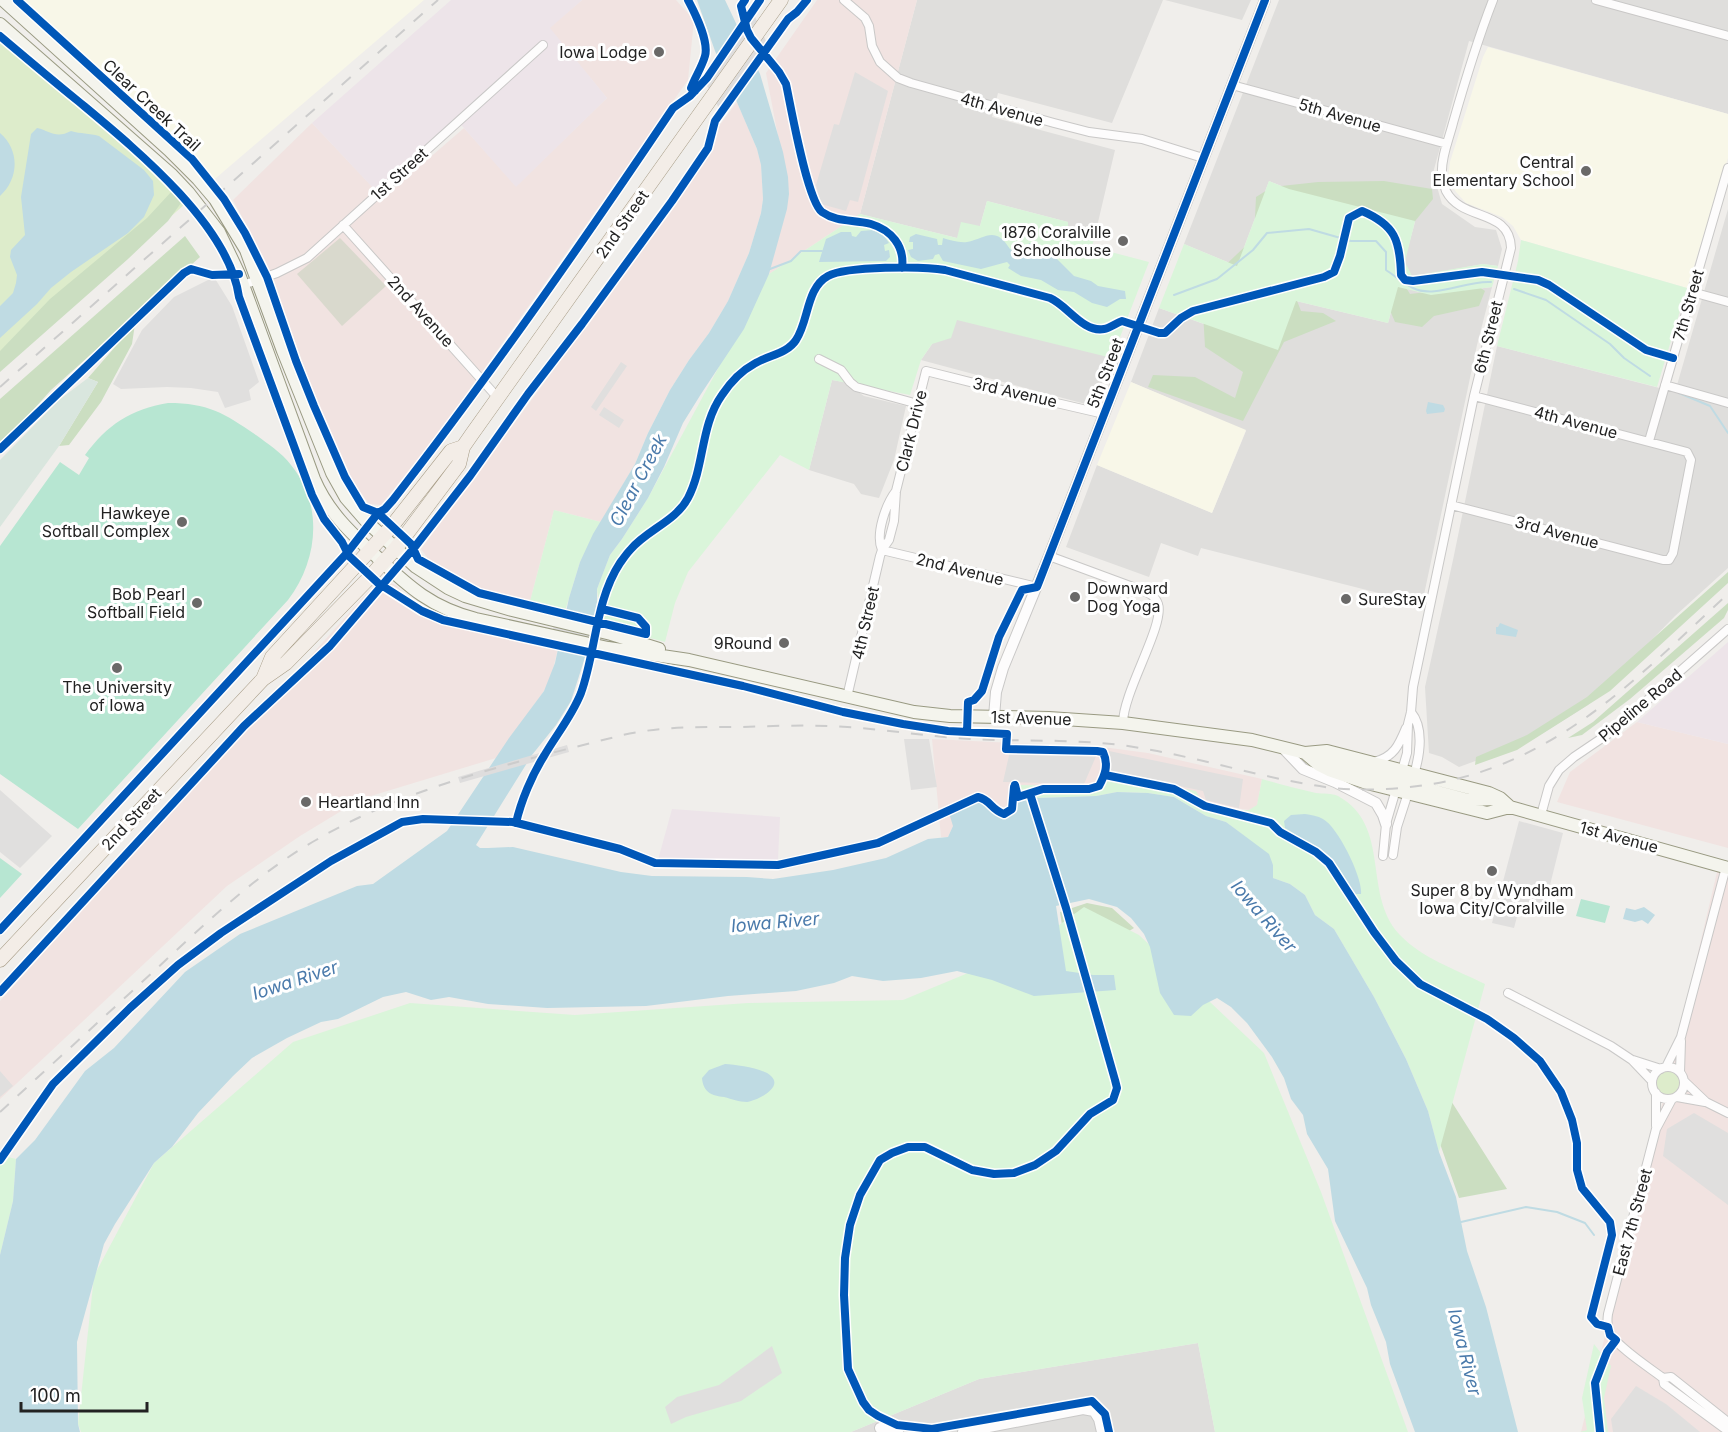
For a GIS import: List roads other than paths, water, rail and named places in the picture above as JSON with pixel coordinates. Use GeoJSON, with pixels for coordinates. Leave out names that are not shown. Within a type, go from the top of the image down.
{"type":"FeatureCollection","features":[{"type":"Feature","properties":{"kind":"main road","name":"1st Avenue"},"geometry":{"type":"LineString","coordinates":[[3,0],[170,150],[214,199],[246,250],[287,360],[339,486],[356,510],[383,536],[416,567],[448,588],[480,602],[611,634],[689,660]]}},
{"type":"Feature","properties":{"kind":"main road","name":"2nd Street"},"geometry":{"type":"LineString","coordinates":[[0,960],[263,679],[286,663],[396,548],[459,464],[463,447],[781,0]]}},
{"type":"Feature","properties":{"kind":"main road","name":"1st Avenue"},"geometry":{"type":"LineString","coordinates":[[0,24],[172,175],[200,206],[219,232],[231,256],[319,490],[335,516],[369,550],[419,594],[448,610],[476,619],[608,648],[689,660],[930,715],[1049,718],[1123,723],[1236,737],[1309,756],[1329,770],[1350,778],[1405,782],[1468,800],[1500,798],[1510,807],[1727,867]]}},
{"type":"Feature","properties":{"kind":"main road","name":"2nd Street"},"geometry":{"type":"LineString","coordinates":[[263,679],[272,657],[383,536],[451,451],[463,447]]}},
{"type":"Feature","properties":{"kind":"main road","name":"1st Avenue"},"geometry":{"type":"LineString","coordinates":[[1309,756],[1328,751],[1371,763],[1405,782],[1487,813],[1510,807]]}},
{"type":"Feature","properties":{"kind":"street","name":"4th Avenue"},"geometry":{"type":"LineString","coordinates":[[844,0],[865,18],[876,56],[898,78],[1054,123],[1089,132],[1142,139],[1203,158]]}},
{"type":"Feature","properties":{"kind":"street","name":"5th Street"},"geometry":{"type":"LineString","coordinates":[[994,717],[994,700],[1000,678],[1265,0]]}},
{"type":"Feature","properties":{"kind":"street","name":"6th Street"},"geometry":{"type":"LineString","coordinates":[[1405,782],[1408,724],[1413,687],[1474,396],[1509,259],[1511,240],[1505,228],[1499,223],[1465,209],[1451,198],[1443,183],[1442,173],[1447,144],[1475,46],[1493,0]]}},
{"type":"Feature","properties":{"kind":"street"},"geometry":{"type":"LineString","coordinates":[[1596,0],[1728,36]]}},
{"type":"Feature","properties":{"kind":"street","name":"1st Street"},"geometry":{"type":"LineString","coordinates":[[243,285],[291,267],[307,258],[543,45]]}},
{"type":"Feature","properties":{"kind":"street","name":"5th Avenue"},"geometry":{"type":"LineString","coordinates":[[1232,85],[1447,144]]}},
{"type":"Feature","properties":{"kind":"street","name":"7th Street"},"geometry":{"type":"LineString","coordinates":[[1649,441],[1727,174]]}},
{"type":"Feature","properties":{"kind":"street","name":"2nd Avenue"},"geometry":{"type":"LineString","coordinates":[[343,225],[498,398]]}},
{"type":"Feature","properties":{"kind":"street"},"geometry":{"type":"LineString","coordinates":[[1692,292],[1728,302]]}},
{"type":"Feature","properties":{"kind":"street"},"geometry":{"type":"LineString","coordinates":[[819,359],[841,370],[856,387],[918,404]]}},
{"type":"Feature","properties":{"kind":"street","name":"3rd Avenue"},"geometry":{"type":"LineString","coordinates":[[926,371],[1104,414]]}},
{"type":"Feature","properties":{"kind":"street","name":"Clark Drive"},"geometry":{"type":"LineString","coordinates":[[882,550],[889,540],[894,521],[896,491],[926,371]]}},
{"type":"Feature","properties":{"kind":"street"},"geometry":{"type":"LineString","coordinates":[[1665,386],[1728,403]]}},
{"type":"Feature","properties":{"kind":"street","name":"4th Avenue"},"geometry":{"type":"LineString","coordinates":[[1474,396],[1687,452],[1691,460],[1673,553],[1669,560],[1663,560]]}},
{"type":"Feature","properties":{"kind":"street","name":"3rd Avenue"},"geometry":{"type":"LineString","coordinates":[[1451,505],[1663,560]]}},
{"type":"Feature","properties":{"kind":"street","name":"2nd Avenue"},"geometry":{"type":"LineString","coordinates":[[882,550],[1037,587]]}},
{"type":"Feature","properties":{"kind":"street","name":"4th Street"},"geometry":{"type":"LineString","coordinates":[[847,697],[882,550]]}},
{"type":"Feature","properties":{"kind":"street"},"geometry":{"type":"LineString","coordinates":[[1049,556],[1150,594],[1158,605],[1159,616],[1127,701],[1123,723]]}},
{"type":"Feature","properties":{"kind":"street","name":"Pipeline Road"},"geometry":{"type":"LineString","coordinates":[[1541,815],[1549,786],[1559,770],[1611,732],[1728,629]]}},
{"type":"Feature","properties":{"kind":"street","name":"6th Street"},"geometry":{"type":"LineString","coordinates":[[1405,782],[1419,752],[1418,726],[1411,712]]}},
{"type":"Feature","properties":{"kind":"street"},"geometry":{"type":"LineString","coordinates":[[1371,763],[1383,760],[1392,754],[1408,724]]}},
{"type":"Feature","properties":{"kind":"street"},"geometry":{"type":"LineString","coordinates":[[1281,747],[1303,769],[1376,803],[1386,824],[1388,856],[1397,827],[1405,782]]}},
{"type":"Feature","properties":{"kind":"street"},"geometry":{"type":"LineString","coordinates":[[1386,824],[1405,782]]}},
{"type":"Feature","properties":{"kind":"street"},"geometry":{"type":"LineString","coordinates":[[1652,1081],[1656,1072],[1664,1068],[1681,1037],[1727,867]]}},
{"type":"Feature","properties":{"kind":"street"},"geometry":{"type":"LineString","coordinates":[[1508,993],[1611,1046],[1632,1060],[1652,1081],[1656,1093],[1662,1098],[1706,1102],[1728,1113]]}},
{"type":"Feature","properties":{"kind":"street"},"geometry":{"type":"LineString","coordinates":[[1675,1098],[1684,1088],[1681,1037]]}},
{"type":"Feature","properties":{"kind":"street"},"geometry":{"type":"LineString","coordinates":[[1632,1060],[1664,1068],[1674,1068],[1706,1102]]}},
{"type":"Feature","properties":{"kind":"street","name":"East 7th Street"},"geometry":{"type":"LineString","coordinates":[[1656,1093],[1656,1129],[1607,1324],[1610,1335],[1663,1378]]}},
{"type":"Feature","properties":{"kind":"street","name":"East 7th Street"},"geometry":{"type":"LineString","coordinates":[[1656,1129],[1675,1098]]}},
{"type":"Feature","properties":{"kind":"street"},"geometry":{"type":"LineString","coordinates":[[1728,1422],[1671,1377],[1663,1378],[1664,1384],[1728,1431]]}},
{"type":"Feature","properties":{"kind":"street"},"geometry":{"type":"LineString","coordinates":[[963,1432],[1083,1408],[1094,1411],[1100,1419],[1102,1432]]}},
{"type":"Feature","properties":{"kind":"street"},"geometry":{"type":"LineString","coordinates":[[880,1428],[898,1432]]}},
{"type":"Feature","properties":{"kind":"water"},"geometry":{"type":"Polygon","coordinates":[[[697,0],[725,0],[760,74],[788,177],[787,209],[769,274],[744,329],[683,423],[648,498],[610,555],[597,589],[597,602],[588,648],[571,701],[556,725],[532,755],[476,845],[480,848],[513,847],[621,872],[652,876],[773,879],[833,870],[886,858],[928,839],[948,837],[953,826],[949,813],[979,798],[1002,808],[1037,798],[1096,796],[1117,792],[1148,793],[1174,797],[1206,816],[1226,822],[1269,854],[1273,865],[1273,878],[1290,884],[1305,895],[1315,915],[1334,929],[1374,997],[1406,1059],[1428,1111],[1439,1152],[1456,1197],[1467,1251],[1486,1307],[1518,1432],[1415,1432],[1390,1364],[1386,1342],[1371,1305],[1367,1288],[1335,1221],[1328,1169],[1307,1134],[1303,1115],[1291,1099],[1284,1078],[1272,1057],[1247,1023],[1231,1007],[1217,998],[1203,1005],[1191,1016],[1174,1015],[1160,993],[1150,947],[1144,934],[1131,918],[1117,907],[1089,899],[1056,906],[1066,971],[1114,975],[1116,990],[1034,996],[992,980],[957,971],[921,978],[883,981],[852,976],[834,983],[796,991],[646,1006],[547,1008],[488,1004],[449,997],[431,1000],[406,992],[383,997],[338,1019],[321,1022],[287,1038],[252,1058],[198,1113],[172,1147],[154,1163],[104,1244],[77,1342],[80,1432],[0,1432],[0,1255],[13,1201],[16,1159],[35,1140],[85,1071],[114,1048],[185,972],[240,934],[357,886],[373,884],[447,831],[509,738],[544,691],[555,663],[569,598],[580,562],[593,534],[635,464],[670,390],[728,301],[749,253],[761,213],[763,199],[761,165],[757,149],[715,51],[697,0]]]}},
{"type":"Feature","properties":{"kind":"water"},"geometry":{"type":"Polygon","coordinates":[[[37,128],[53,134],[71,131],[99,136],[144,170],[153,181],[154,195],[144,217],[128,233],[51,288],[0,338],[0,306],[13,293],[17,275],[10,257],[11,250],[25,235],[21,197],[31,134],[37,128]]]}},
{"type":"Feature","properties":{"kind":"water"},"geometry":{"type":"Polygon","coordinates":[[[0,133],[11,148],[15,164],[11,181],[0,196],[0,133]]]}},
{"type":"Feature","properties":{"kind":"water"},"geometry":{"type":"Polygon","coordinates":[[[873,230],[884,236],[889,243],[884,245],[885,251],[889,250],[890,257],[886,261],[819,262],[826,239],[841,232],[851,232],[852,236],[856,237],[861,231],[873,230]]]}},
{"type":"Feature","properties":{"kind":"water"},"geometry":{"type":"Polygon","coordinates":[[[916,234],[937,239],[938,245],[942,245],[943,238],[964,242],[995,235],[1000,237],[1010,249],[1017,251],[1030,243],[1041,246],[1074,276],[1091,281],[1098,286],[1125,291],[1126,299],[1120,299],[1107,307],[1092,303],[1074,292],[1058,290],[1041,280],[1021,276],[1008,268],[1010,265],[1007,262],[981,269],[943,261],[939,254],[933,259],[918,261],[911,257],[908,250],[913,249],[913,242],[909,242],[910,237],[916,234]]]}},
{"type":"Feature","properties":{"kind":"water"},"geometry":{"type":"Polygon","coordinates":[[[1428,402],[1443,405],[1444,412],[1427,414],[1428,402]]]}},
{"type":"Feature","properties":{"kind":"water"},"geometry":{"type":"Polygon","coordinates":[[[1500,623],[1518,630],[1516,637],[1496,634],[1496,627],[1500,623]]]}},
{"type":"Feature","properties":{"kind":"water"},"geometry":{"type":"Polygon","coordinates":[[[1305,814],[1323,819],[1336,832],[1354,865],[1361,894],[1354,894],[1339,868],[1325,853],[1285,828],[1284,821],[1291,815],[1305,814]]]}},
{"type":"Feature","properties":{"kind":"water"},"geometry":{"type":"Polygon","coordinates":[[[1644,907],[1655,915],[1648,924],[1642,920],[1635,922],[1623,919],[1626,908],[1635,910],[1644,907]]]}},
{"type":"Feature","properties":{"kind":"water"},"geometry":{"type":"Polygon","coordinates":[[[725,1064],[750,1067],[767,1073],[774,1081],[774,1085],[767,1093],[747,1102],[712,1094],[704,1087],[702,1078],[709,1070],[725,1064]]]}},
{"type":"Feature","properties":{"kind":"waterway"},"geometry":{"type":"LineString","coordinates":[[1174,295],[1217,279],[1253,250],[1267,233],[1309,229],[1351,241],[1376,241],[1386,252],[1386,270],[1409,286],[1422,291],[1491,282]]}},
{"type":"Feature","properties":{"kind":"waterway"},"geometry":{"type":"LineString","coordinates":[[770,269],[791,261],[801,251],[822,251]]}},
{"type":"Feature","properties":{"kind":"waterway"},"geometry":{"type":"LineString","coordinates":[[1514,289],[1546,300],[1610,344],[1624,358],[1650,376]]}},
{"type":"Feature","properties":{"kind":"waterway"},"geometry":{"type":"LineString","coordinates":[[1679,393],[1710,406],[1728,433]]}},
{"type":"Feature","properties":{"kind":"waterway"},"geometry":{"type":"LineString","coordinates":[[1461,1222],[1526,1207],[1557,1212],[1585,1223],[1594,1235]]}},
{"type":"Feature","properties":{"kind":"railway"},"geometry":{"type":"LineString","coordinates":[[0,387],[438,0]]}},
{"type":"Feature","properties":{"kind":"railway"},"geometry":{"type":"LineString","coordinates":[[0,1112],[211,918],[272,868],[316,840],[389,804],[505,765],[623,735],[653,730],[829,726],[970,739],[1119,745],[1163,752],[1278,779],[1342,789],[1418,786],[1471,775],[1509,761],[1578,723],[1640,675],[1728,594]]}},
{"type":"Feature","properties":{"kind":"place","name":"Iowa Lodge"},"geometry":{"type":"Point","coordinates":[659,52]}},
{"type":"Feature","properties":{"kind":"place","name":"Central Elementary School"},"geometry":{"type":"Point","coordinates":[1586,171]}},
{"type":"Feature","properties":{"kind":"place","name":"1876 Coralville Schoolhouse"},"geometry":{"type":"Point","coordinates":[1123,241]}},
{"type":"Feature","properties":{"kind":"place","name":"Hawkeye Softball Complex"},"geometry":{"type":"Point","coordinates":[182,522]}},
{"type":"Feature","properties":{"kind":"place","name":"Downward Dog Yoga"},"geometry":{"type":"Point","coordinates":[1075,597]}},
{"type":"Feature","properties":{"kind":"place","name":"SureStay"},"geometry":{"type":"Point","coordinates":[1346,599]}},
{"type":"Feature","properties":{"kind":"place","name":"Bob Pearl Softball Field"},"geometry":{"type":"Point","coordinates":[197,603]}},
{"type":"Feature","properties":{"kind":"place","name":"9Round"},"geometry":{"type":"Point","coordinates":[784,643]}},
{"type":"Feature","properties":{"kind":"place","name":"The University of Iowa"},"geometry":{"type":"Point","coordinates":[117,668]}},
{"type":"Feature","properties":{"kind":"place","name":"Heartland Inn"},"geometry":{"type":"Point","coordinates":[306,802]}},
{"type":"Feature","properties":{"kind":"place","name":"Super 8 by Wyndham Iowa City/Coralville"},"geometry":{"type":"Point","coordinates":[1492,871]}},
{"type":"Feature","properties":{"kind":"water label","name":"Clear Creek"},"geometry":{"type":"Point","coordinates":[638,480]}},
{"type":"Feature","properties":{"kind":"water label","name":"Iowa River"},"geometry":{"type":"Point","coordinates":[1264,916]}},
{"type":"Feature","properties":{"kind":"water label","name":"Iowa River"},"geometry":{"type":"Point","coordinates":[775,922]}},
{"type":"Feature","properties":{"kind":"water label","name":"Iowa River"},"geometry":{"type":"Point","coordinates":[295,980]}},
{"type":"Feature","properties":{"kind":"water label","name":"Iowa River"},"geometry":{"type":"Point","coordinates":[1465,1352]}}]}
